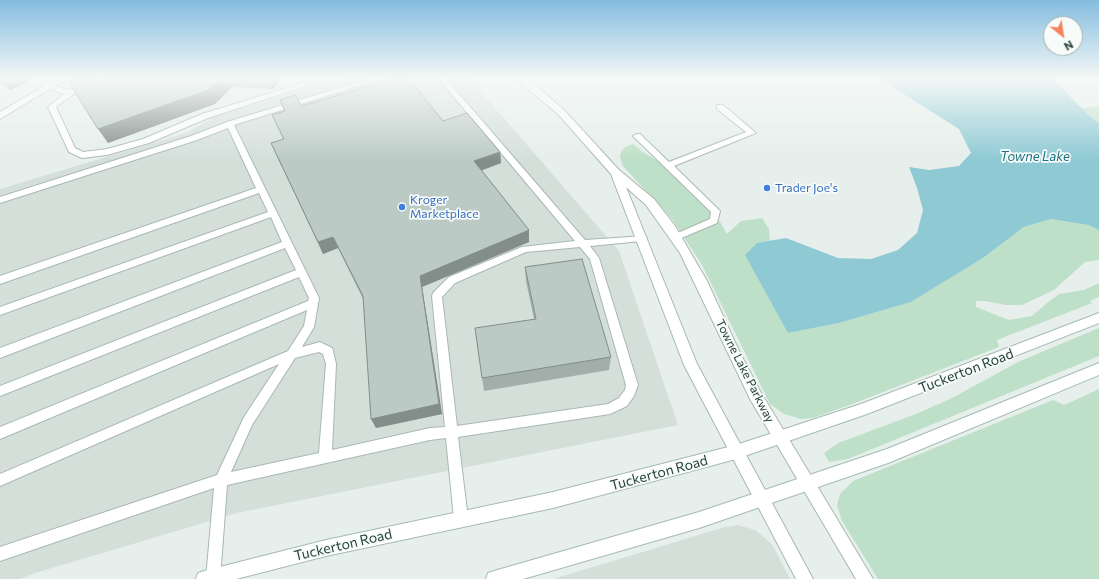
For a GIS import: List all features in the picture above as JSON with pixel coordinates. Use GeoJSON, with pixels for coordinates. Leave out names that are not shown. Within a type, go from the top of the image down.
{"type":"FeatureCollection","features":[{"type":"Feature","properties":{"kind":"main road"},"geometry":{"type":"LineString","coordinates":[[2,112],[13,106]]}},
{"type":"Feature","properties":{"kind":"main road","name":"Towne Lake Parkway"},"geometry":{"type":"LineString","coordinates":[[554,106],[614,172],[650,202],[676,237],[701,280],[734,355],[781,438],[865,579]]}},
{"type":"Feature","properties":{"kind":"main road","name":"Towne Lake Parkway"},"geometry":{"type":"LineString","coordinates":[[614,172],[642,238],[691,365],[805,579]]}},
{"type":"Feature","properties":{"kind":"main road","name":"Tuckerton Road"},"geometry":{"type":"LineString","coordinates":[[210,578],[326,548],[461,520],[603,488],[736,452],[781,438],[936,383],[1099,318]]}},
{"type":"Feature","properties":{"kind":"main road"},"geometry":{"type":"LineString","coordinates":[[494,579],[699,520],[888,456],[1099,369]]}},
{"type":"Feature","properties":{"kind":"lane"},"geometry":{"type":"LineString","coordinates":[[53,106],[52,107],[72,150],[82,155],[107,152],[146,141],[204,116],[234,106]]}},
{"type":"Feature","properties":{"kind":"lane"},"geometry":{"type":"LineString","coordinates":[[0,200],[288,106]]}},
{"type":"Feature","properties":{"kind":"lane"},"geometry":{"type":"LineString","coordinates":[[0,554],[221,480],[430,434],[452,433],[610,409],[623,402],[630,392],[632,385],[594,258],[465,106]]}},
{"type":"Feature","properties":{"kind":"lane"},"geometry":{"type":"LineString","coordinates":[[668,165],[752,133],[720,107]]}},
{"type":"Feature","properties":{"kind":"lane"},"geometry":{"type":"LineString","coordinates":[[210,578],[221,480],[248,421],[309,327],[314,298],[230,124]]}},
{"type":"Feature","properties":{"kind":"lane"},"geometry":{"type":"LineString","coordinates":[[637,136],[716,211],[714,222],[676,237]]}},
{"type":"Feature","properties":{"kind":"lane"},"geometry":{"type":"LineString","coordinates":[[0,280],[262,189]]}},
{"type":"Feature","properties":{"kind":"lane"},"geometry":{"type":"LineString","coordinates":[[0,311],[273,213]]}},
{"type":"Feature","properties":{"kind":"lane"},"geometry":{"type":"LineString","coordinates":[[461,520],[437,296],[452,280],[525,249],[582,242],[642,238]]}},
{"type":"Feature","properties":{"kind":"lane"},"geometry":{"type":"LineString","coordinates":[[0,352],[288,243]]}},
{"type":"Feature","properties":{"kind":"lane"},"geometry":{"type":"LineString","coordinates":[[0,391],[302,272]]}},
{"type":"Feature","properties":{"kind":"lane"},"geometry":{"type":"LineString","coordinates":[[0,433],[313,303]]}},
{"type":"Feature","properties":{"kind":"lane"},"geometry":{"type":"LineString","coordinates":[[0,480],[291,354],[320,347],[328,351],[331,364],[325,457]]}},
{"type":"Feature","properties":{"kind":"shaded area"},"geometry":{"type":"Polygon","coordinates":[[[248,106],[493,106],[619,251],[678,425],[237,513],[35,573],[20,579],[0,579],[0,189],[186,133],[215,116],[248,106]]]}},
{"type":"Feature","properties":{"kind":"shaded area"},"geometry":{"type":"Polygon","coordinates":[[[738,525],[755,530],[773,546],[790,579],[553,579],[725,527],[738,525]]]}},
{"type":"Feature","properties":{"kind":"green space"},"geometry":{"type":"Polygon","coordinates":[[[1099,106],[1099,124],[1081,108],[1099,106]]]}},
{"type":"Feature","properties":{"kind":"green space"},"geometry":{"type":"Polygon","coordinates":[[[633,144],[669,168],[710,204],[727,234],[741,221],[762,218],[769,229],[770,241],[757,243],[788,333],[839,323],[911,302],[983,258],[1024,227],[1051,219],[1088,225],[1099,230],[1099,260],[1085,262],[1054,290],[1022,305],[1006,305],[976,301],[976,307],[1009,320],[1032,316],[1059,294],[1084,290],[1099,283],[1099,297],[1090,301],[1092,303],[997,340],[999,347],[855,403],[813,418],[801,419],[784,414],[770,404],[702,265],[672,219],[623,166],[620,157],[621,152],[625,147],[633,144]]]}},
{"type":"Feature","properties":{"kind":"green space"},"geometry":{"type":"Polygon","coordinates":[[[1099,328],[1099,356],[848,459],[829,462],[824,453],[838,443],[916,414],[950,399],[1020,361],[1099,328]]]}},
{"type":"Feature","properties":{"kind":"green space"},"geometry":{"type":"Polygon","coordinates":[[[1099,389],[1099,579],[878,579],[842,521],[837,505],[840,494],[853,481],[1053,400],[1064,405],[1099,389]]]}},
{"type":"Feature","properties":{"kind":"water","name":"Towne Lake"},"geometry":{"type":"Polygon","coordinates":[[[923,106],[1079,106],[1099,124],[1099,230],[1088,225],[1051,219],[1024,227],[983,258],[911,302],[839,323],[788,333],[745,255],[757,243],[786,238],[838,258],[871,259],[898,250],[917,233],[923,210],[909,167],[929,170],[959,166],[971,153],[959,129],[923,106]]]}},
{"type":"Feature","properties":{"kind":"building"},"geometry":{"type":"Polygon","coordinates":[[[84,106],[163,106],[98,129],[84,106]]]}},
{"type":"Feature","properties":{"kind":"building","name":"Kroger Marketplace"},"geometry":{"type":"Polygon","coordinates":[[[283,106],[431,106],[443,121],[467,113],[500,152],[474,161],[529,230],[420,276],[439,404],[371,419],[363,296],[333,237],[318,242],[271,143],[284,139],[272,115],[285,111],[283,106]]]}},
{"type":"Feature","properties":{"kind":"building"},"geometry":{"type":"Polygon","coordinates":[[[582,259],[611,357],[482,378],[475,328],[536,319],[525,267],[582,259]]]}},
{"type":"Feature","properties":{"kind":"place","name":"Trader Joe's"},"geometry":{"type":"Point","coordinates":[767,188]}},
{"type":"Feature","properties":{"kind":"place","name":"Kroger Marketplace"},"geometry":{"type":"Point","coordinates":[402,207]}}]}
